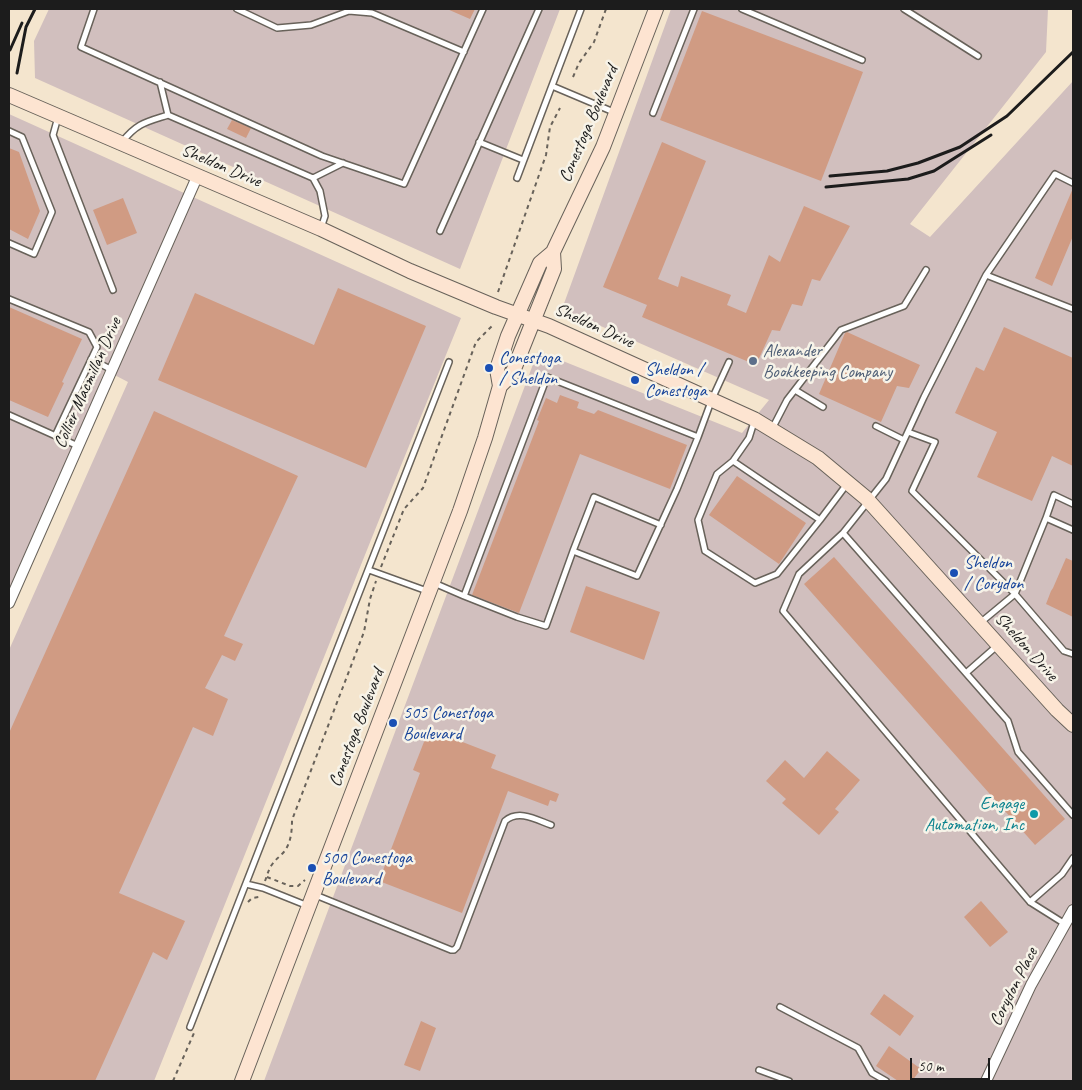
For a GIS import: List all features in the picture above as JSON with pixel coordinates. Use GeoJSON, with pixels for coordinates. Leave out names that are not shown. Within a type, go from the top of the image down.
{"type":"FeatureCollection","features":[{"type":"Feature","properties":{"kind":"street","name":"Conestoga Boulevard"},"geometry":{"type":"LineString","coordinates":[[242,1081],[431,587],[485,438],[500,386],[497,369],[517,314],[540,264],[553,252],[603,147],[656,9]]}},
{"type":"Feature","properties":{"kind":"street","name":"Sheldon Drive"},"geometry":{"type":"LineString","coordinates":[[9,95],[120,144],[321,228],[410,271],[496,307],[533,320],[712,399],[771,429],[818,458],[868,500],[1057,710],[1073,724]]}},
{"type":"Feature","properties":{"kind":"street","name":"Collier Macmillan Drive"},"geometry":{"type":"LineString","coordinates":[[9,603],[197,176]]}},
{"type":"Feature","properties":{"kind":"street","name":"Conestoga Boulevard"},"geometry":{"type":"LineString","coordinates":[[500,386],[512,374],[554,269],[553,252]]}},
{"type":"Feature","properties":{"kind":"street","name":"Corydon Place"},"geometry":{"type":"LineString","coordinates":[[986,1081],[1031,984],[1073,910]]}},
{"type":"Feature","properties":{"kind":"lane"},"geometry":{"type":"LineString","coordinates":[[94,9],[81,47],[322,156],[404,184],[483,9]]}},
{"type":"Feature","properties":{"kind":"lane"},"geometry":{"type":"LineString","coordinates":[[237,9],[278,28],[311,25],[349,11],[372,13],[464,52]]}},
{"type":"Feature","properties":{"kind":"lane"},"geometry":{"type":"LineString","coordinates":[[440,230],[539,9]]}},
{"type":"Feature","properties":{"kind":"lane"},"geometry":{"type":"LineString","coordinates":[[517,178],[581,9]]}},
{"type":"Feature","properties":{"kind":"lane"},"geometry":{"type":"LineString","coordinates":[[653,113],[694,9]]}},
{"type":"Feature","properties":{"kind":"lane"},"geometry":{"type":"LineString","coordinates":[[742,9],[862,60]]}},
{"type":"Feature","properties":{"kind":"lane"},"geometry":{"type":"LineString","coordinates":[[904,9],[978,56]]}},
{"type":"Feature","properties":{"kind":"lane"},"geometry":{"type":"LineString","coordinates":[[160,82],[168,115]]}},
{"type":"Feature","properties":{"kind":"lane"},"geometry":{"type":"LineString","coordinates":[[552,86],[616,113]]}},
{"type":"Feature","properties":{"kind":"lane"},"geometry":{"type":"LineString","coordinates":[[120,144],[130,131],[138,125],[168,115],[314,178],[320,191],[325,216],[321,228]]}},
{"type":"Feature","properties":{"kind":"lane"},"geometry":{"type":"LineString","coordinates":[[58,117],[53,135],[113,290]]}},
{"type":"Feature","properties":{"kind":"lane"},"geometry":{"type":"LineString","coordinates":[[9,131],[22,137],[52,212],[34,254],[9,243]]}},
{"type":"Feature","properties":{"kind":"lane"},"geometry":{"type":"LineString","coordinates":[[479,142],[523,160]]}},
{"type":"Feature","properties":{"kind":"lane"},"geometry":{"type":"LineString","coordinates":[[314,178],[343,163]]}},
{"type":"Feature","properties":{"kind":"lane"},"geometry":{"type":"LineString","coordinates":[[1065,924],[1030,902],[783,611],[799,574],[844,533],[886,479],[986,275],[1055,174],[1073,183]]}},
{"type":"Feature","properties":{"kind":"lane"},"geometry":{"type":"LineString","coordinates":[[771,429],[787,400],[841,330],[904,306],[926,270]]}},
{"type":"Feature","properties":{"kind":"lane"},"geometry":{"type":"LineString","coordinates":[[986,275],[1073,309]]}},
{"type":"Feature","properties":{"kind":"lane"},"geometry":{"type":"LineString","coordinates":[[9,299],[89,332],[97,347],[55,436]]}},
{"type":"Feature","properties":{"kind":"lane"},"geometry":{"type":"LineString","coordinates":[[91,359],[112,370]]}},
{"type":"Feature","properties":{"kind":"lane"},"geometry":{"type":"LineString","coordinates":[[190,1027],[449,362]]}},
{"type":"Feature","properties":{"kind":"lane"},"geometry":{"type":"LineString","coordinates":[[573,550],[637,576],[677,489],[712,399],[729,362]]}},
{"type":"Feature","properties":{"kind":"lane"},"geometry":{"type":"LineString","coordinates":[[464,596],[547,377],[698,437]]}},
{"type":"Feature","properties":{"kind":"lane"},"geometry":{"type":"LineString","coordinates":[[795,390],[823,407]]}},
{"type":"Feature","properties":{"kind":"lane"},"geometry":{"type":"LineString","coordinates":[[9,415],[78,446]]}},
{"type":"Feature","properties":{"kind":"lane"},"geometry":{"type":"LineString","coordinates":[[754,419],[749,438],[734,461],[717,474],[698,520],[705,551],[755,583],[778,574],[847,483]]}},
{"type":"Feature","properties":{"kind":"lane"},"geometry":{"type":"LineString","coordinates":[[876,426],[904,440]]}},
{"type":"Feature","properties":{"kind":"lane"},"geometry":{"type":"LineString","coordinates":[[908,432],[935,442],[912,491],[1015,594],[1064,651],[1073,654]]}},
{"type":"Feature","properties":{"kind":"lane"},"geometry":{"type":"LineString","coordinates":[[734,461],[820,520]]}},
{"type":"Feature","properties":{"kind":"lane"},"geometry":{"type":"LineString","coordinates":[[980,624],[1015,594],[1054,495],[1073,504]]}},
{"type":"Feature","properties":{"kind":"lane"},"geometry":{"type":"LineString","coordinates":[[369,570],[464,596],[517,617],[546,626],[594,497],[661,525]]}},
{"type":"Feature","properties":{"kind":"lane"},"geometry":{"type":"LineString","coordinates":[[1046,518],[1073,530]]}},
{"type":"Feature","properties":{"kind":"lane"},"geometry":{"type":"LineString","coordinates":[[844,533],[1008,721],[1018,752],[1073,815]]}},
{"type":"Feature","properties":{"kind":"lane"},"geometry":{"type":"LineString","coordinates":[[966,674],[998,644]]}},
{"type":"Feature","properties":{"kind":"lane"},"geometry":{"type":"LineString","coordinates":[[246,884],[311,900],[454,950],[457,947],[506,820],[510,816],[518,814],[551,825]]}},
{"type":"Feature","properties":{"kind":"lane"},"geometry":{"type":"LineString","coordinates":[[1030,902],[1062,874],[1073,858]]}},
{"type":"Feature","properties":{"kind":"lane"},"geometry":{"type":"LineString","coordinates":[[780,1007],[858,1048],[872,1072],[886,1081]]}},
{"type":"Feature","properties":{"kind":"lane"},"geometry":{"type":"LineString","coordinates":[[759,1070],[789,1081]]}},
{"type":"Feature","properties":{"kind":"path"},"geometry":{"type":"LineString","coordinates":[[573,77],[579,63],[594,42],[606,9]]}},
{"type":"Feature","properties":{"kind":"path"},"geometry":{"type":"LineString","coordinates":[[498,292],[546,155],[550,126],[560,108]]}},
{"type":"Feature","properties":{"kind":"path"},"geometry":{"type":"LineString","coordinates":[[246,903],[252,898],[259,898],[270,868],[284,852],[290,839],[292,820],[364,632],[370,599],[404,509],[423,488],[476,342],[493,325]]}},
{"type":"Feature","properties":{"kind":"path"},"geometry":{"type":"LineString","coordinates":[[266,877],[290,886],[298,886],[305,882],[308,874]]}},
{"type":"Feature","properties":{"kind":"path"},"geometry":{"type":"LineString","coordinates":[[173,1081],[198,1025]]}},
{"type":"Feature","properties":{"kind":"shaded area"},"geometry":{"type":"Polygon","coordinates":[[[49,9],[560,9],[460,269],[35,78],[34,41],[49,9]]]}},
{"type":"Feature","properties":{"kind":"shaded area"},"geometry":{"type":"Polygon","coordinates":[[[671,9],[1048,9],[1046,52],[910,224],[930,237],[1073,81],[1073,1081],[264,1081],[538,351],[742,433],[769,400],[562,309],[671,9]]]}},
{"type":"Feature","properties":{"kind":"shaded area"},"geometry":{"type":"Polygon","coordinates":[[[9,114],[461,318],[154,1081],[9,1081],[9,650],[128,382],[105,370],[9,600],[9,114]]]}},
{"type":"Feature","properties":{"kind":"building"},"geometry":{"type":"Polygon","coordinates":[[[447,9],[475,9],[470,19],[447,9]]]}},
{"type":"Feature","properties":{"kind":"building"},"geometry":{"type":"Polygon","coordinates":[[[702,11],[863,72],[821,181],[660,120],[702,11]]]}},
{"type":"Feature","properties":{"kind":"building"},"geometry":{"type":"Polygon","coordinates":[[[232,120],[251,128],[246,138],[227,129],[232,120]]]}},
{"type":"Feature","properties":{"kind":"building"},"geometry":{"type":"Polygon","coordinates":[[[662,142],[706,161],[658,279],[678,287],[681,276],[731,295],[727,305],[746,313],[769,255],[780,262],[804,206],[850,226],[820,281],[812,279],[802,306],[792,304],[780,331],[772,330],[756,365],[642,317],[647,305],[603,287],[662,142]]]}},
{"type":"Feature","properties":{"kind":"building"},"geometry":{"type":"Polygon","coordinates":[[[9,148],[19,152],[40,211],[28,239],[9,229],[9,148]]]}},
{"type":"Feature","properties":{"kind":"building"},"geometry":{"type":"Polygon","coordinates":[[[1073,188],[1073,236],[1052,286],[1035,278],[1073,188]]]}},
{"type":"Feature","properties":{"kind":"building"},"geometry":{"type":"Polygon","coordinates":[[[123,198],[137,233],[107,245],[93,210],[123,198]]]}},
{"type":"Feature","properties":{"kind":"building"},"geometry":{"type":"Polygon","coordinates":[[[338,288],[426,326],[366,468],[158,380],[195,293],[314,345],[338,288]]]}},
{"type":"Feature","properties":{"kind":"building"},"geometry":{"type":"Polygon","coordinates":[[[9,307],[82,339],[48,417],[9,400],[9,307]]]}},
{"type":"Feature","properties":{"kind":"building"},"geometry":{"type":"Polygon","coordinates":[[[1004,327],[1073,358],[1073,466],[1052,456],[1032,501],[977,477],[997,432],[955,413],[976,367],[984,371],[1004,327]]]}},
{"type":"Feature","properties":{"kind":"building"},"geometry":{"type":"Polygon","coordinates":[[[847,332],[920,365],[909,388],[897,386],[881,422],[819,394],[847,332]]]}},
{"type":"Feature","properties":{"kind":"building"},"geometry":{"type":"Polygon","coordinates":[[[560,395],[579,402],[577,408],[594,414],[598,410],[687,445],[670,489],[580,454],[519,613],[472,595],[539,421],[537,420],[546,398],[557,403],[560,395]]]}},
{"type":"Feature","properties":{"kind":"building"},"geometry":{"type":"Polygon","coordinates":[[[154,411],[298,476],[224,636],[243,644],[235,661],[222,655],[205,688],[228,699],[213,736],[193,727],[119,893],[185,921],[167,960],[153,952],[95,1081],[9,1081],[9,733],[154,411]]]}},
{"type":"Feature","properties":{"kind":"building"},"geometry":{"type":"Polygon","coordinates":[[[737,476],[806,523],[779,564],[709,515],[737,476]]]}},
{"type":"Feature","properties":{"kind":"building"},"geometry":{"type":"Polygon","coordinates":[[[834,557],[1065,819],[1035,845],[804,584],[834,557]]]}},
{"type":"Feature","properties":{"kind":"building"},"geometry":{"type":"Polygon","coordinates":[[[1066,558],[1073,561],[1073,617],[1046,604],[1066,558]]]}},
{"type":"Feature","properties":{"kind":"building"},"geometry":{"type":"Polygon","coordinates":[[[586,586],[660,612],[644,660],[570,632],[586,586]]]}},
{"type":"Feature","properties":{"kind":"building"},"geometry":{"type":"Polygon","coordinates":[[[429,729],[496,755],[491,768],[559,794],[556,802],[550,800],[548,806],[508,791],[462,913],[379,881],[420,773],[413,770],[429,729]]]}},
{"type":"Feature","properties":{"kind":"building"},"geometry":{"type":"Polygon","coordinates":[[[827,751],[860,780],[835,809],[839,812],[819,835],[782,803],[786,799],[766,781],[785,760],[804,778],[827,751]]]}},
{"type":"Feature","properties":{"kind":"building"},"geometry":{"type":"Polygon","coordinates":[[[981,901],[1008,932],[990,947],[964,917],[981,901]]]}},
{"type":"Feature","properties":{"kind":"building"},"geometry":{"type":"Polygon","coordinates":[[[884,994],[914,1016],[900,1036],[870,1014],[884,994]]]}},
{"type":"Feature","properties":{"kind":"building"},"geometry":{"type":"Polygon","coordinates":[[[421,1021],[436,1028],[420,1071],[404,1065],[421,1021]]]}},
{"type":"Feature","properties":{"kind":"building"},"geometry":{"type":"Polygon","coordinates":[[[889,1046],[921,1069],[912,1081],[898,1081],[876,1066],[889,1046]]]}},
{"type":"Feature","properties":{"kind":"railway"},"geometry":{"type":"LineString","coordinates":[[17,73],[26,27],[35,9]]}},
{"type":"Feature","properties":{"kind":"railway"},"geometry":{"type":"LineString","coordinates":[[10,50],[22,23]]}},
{"type":"Feature","properties":{"kind":"railway"},"geometry":{"type":"LineString","coordinates":[[830,176],[887,171],[918,163],[960,147],[1007,116],[1073,52]]}},
{"type":"Feature","properties":{"kind":"railway"},"geometry":{"type":"LineString","coordinates":[[826,187],[908,179],[934,171],[991,135]]}},
{"type":"Feature","properties":{"kind":"place","name":"Alexander Bookkeeping Company"},"geometry":{"type":"Point","coordinates":[753,361]}},
{"type":"Feature","properties":{"kind":"place","name":"Conestoga / Sheldon"},"geometry":{"type":"Point","coordinates":[489,368]}},
{"type":"Feature","properties":{"kind":"place","name":"Sheldon / Conestoga"},"geometry":{"type":"Point","coordinates":[635,380]}},
{"type":"Feature","properties":{"kind":"place","name":"Sheldon / Corydon"},"geometry":{"type":"Point","coordinates":[954,573]}},
{"type":"Feature","properties":{"kind":"place","name":"505 Conestoga Boulevard"},"geometry":{"type":"Point","coordinates":[393,723]}},
{"type":"Feature","properties":{"kind":"place","name":"Engage Automation, Inc"},"geometry":{"type":"Point","coordinates":[1034,814]}},
{"type":"Feature","properties":{"kind":"place","name":"500 Conestoga Boulevard"},"geometry":{"type":"Point","coordinates":[312,868]}}]}
